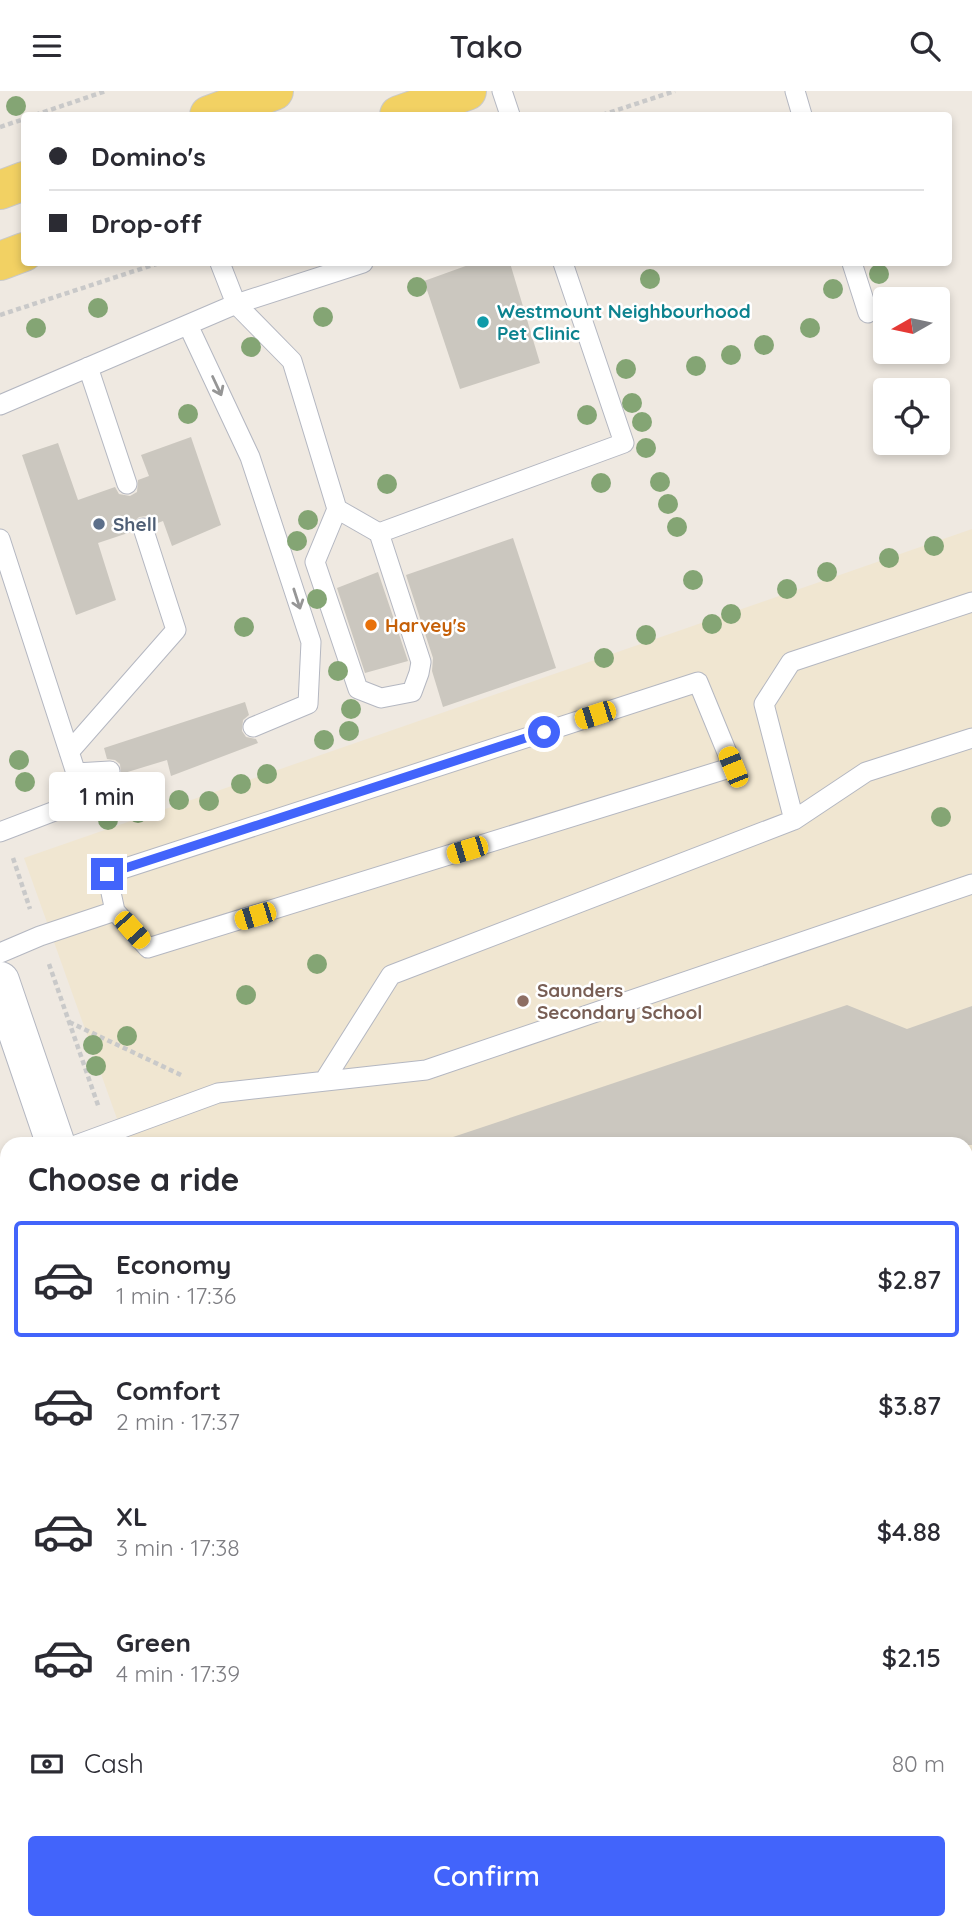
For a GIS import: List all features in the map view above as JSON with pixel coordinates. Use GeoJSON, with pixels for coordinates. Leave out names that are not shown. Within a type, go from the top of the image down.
{"type":"FeatureCollection","features":[{"type":"Feature","properties":{"kind":"main road"},"geometry":{"type":"LineString","coordinates":[[217,112],[274,91]]}},
{"type":"Feature","properties":{"kind":"main road"},"geometry":{"type":"LineString","coordinates":[[408,112],[467,91]]}},
{"type":"Feature","properties":{"kind":"main road"},"geometry":{"type":"LineString","coordinates":[[0,190],[21,182]]}},
{"type":"Feature","properties":{"kind":"main road"},"geometry":{"type":"LineString","coordinates":[[0,261],[21,253]]}},
{"type":"Feature","properties":{"kind":"street"},"geometry":{"type":"LineString","coordinates":[[0,981],[53,1137]]}},
{"type":"Feature","properties":{"kind":"lane"},"geometry":{"type":"LineString","coordinates":[[502,91],[509,112]]}},
{"type":"Feature","properties":{"kind":"lane"},"geometry":{"type":"LineString","coordinates":[[795,91],[801,112]]}},
{"type":"Feature","properties":{"kind":"lane"},"geometry":{"type":"LineString","coordinates":[[221,266],[236,304],[292,361],[337,509],[316,562],[358,689],[381,698],[412,692],[421,661],[379,533],[337,509]]}},
{"type":"Feature","properties":{"kind":"lane"},"geometry":{"type":"LineString","coordinates":[[0,405],[236,304],[354,266]]}},
{"type":"Feature","properties":{"kind":"lane"},"geometry":{"type":"LineString","coordinates":[[379,533],[624,443],[564,266]]}},
{"type":"Feature","properties":{"kind":"lane"},"geometry":{"type":"LineString","coordinates":[[853,266],[869,313]]}},
{"type":"Feature","properties":{"kind":"lane"},"geometry":{"type":"LineString","coordinates":[[188,325],[250,457],[310,642],[308,704],[253,727]]}},
{"type":"Feature","properties":{"kind":"lane"},"geometry":{"type":"LineString","coordinates":[[88,367],[127,484]]}},
{"type":"Feature","properties":{"kind":"lane"},"geometry":{"type":"LineString","coordinates":[[69,752],[176,630],[143,528]]}},
{"type":"Feature","properties":{"kind":"lane"},"geometry":{"type":"LineString","coordinates":[[0,539],[76,773],[60,809],[2,831]]}},
{"type":"Feature","properties":{"kind":"lane"},"geometry":{"type":"LineString","coordinates":[[794,820],[764,704],[791,662],[972,602]]}},
{"type":"Feature","properties":{"kind":"lane"},"geometry":{"type":"LineString","coordinates":[[698,682],[733,767],[148,949],[115,912],[107,874],[698,682]]}},
{"type":"Feature","properties":{"kind":"lane"},"geometry":{"type":"LineString","coordinates":[[324,1081],[391,975],[794,820],[866,772],[972,738]]}},
{"type":"Feature","properties":{"kind":"lane"},"geometry":{"type":"LineString","coordinates":[[76,773],[110,771]]}},
{"type":"Feature","properties":{"kind":"lane"},"geometry":{"type":"LineString","coordinates":[[97,1137],[218,1093],[426,1070],[972,884]]}},
{"type":"Feature","properties":{"kind":"lane"},"geometry":{"type":"LineString","coordinates":[[0,953],[40,936],[115,912]]}},
{"type":"Feature","properties":{"kind":"path"},"geometry":{"type":"LineString","coordinates":[[44,112],[106,91]]}},
{"type":"Feature","properties":{"kind":"path"},"geometry":{"type":"LineString","coordinates":[[611,112],[675,91]]}},
{"type":"Feature","properties":{"kind":"path"},"geometry":{"type":"LineString","coordinates":[[0,127],[21,120]]}},
{"type":"Feature","properties":{"kind":"path"},"geometry":{"type":"LineString","coordinates":[[0,315],[150,266]]}},
{"type":"Feature","properties":{"kind":"path"},"geometry":{"type":"LineString","coordinates":[[2,831],[108,1133]]}},
{"type":"Feature","properties":{"kind":"path"},"geometry":{"type":"LineString","coordinates":[[68,1021],[218,1093]]}},
{"type":"Feature","properties":{"kind":"shaded area","name":"Saunders Secondary School"},"geometry":{"type":"Polygon","coordinates":[[[972,529],[972,1137],[124,1137],[24,858],[972,529]]]}},
{"type":"Feature","properties":{"kind":"building","name":"Westmount Neighbourhood Pet Clinic"},"geometry":{"type":"Polygon","coordinates":[[[466,266],[511,266],[540,363],[460,389],[424,281],[466,266]]]}},
{"type":"Feature","properties":{"kind":"building","name":"Shell"},"geometry":{"type":"Polygon","coordinates":[[[191,437],[221,525],[172,546],[163,521],[155,524],[146,516],[139,517],[131,525],[131,532],[98,543],[116,600],[76,615],[22,455],[58,443],[78,500],[115,487],[119,494],[130,496],[137,492],[138,480],[149,476],[141,455],[191,437]]]}},
{"type":"Feature","properties":{"kind":"building"},"geometry":{"type":"Polygon","coordinates":[[[513,538],[556,668],[443,707],[432,671],[433,658],[406,575],[513,538]]]}},
{"type":"Feature","properties":{"kind":"building","name":"Harvey's"},"geometry":{"type":"Polygon","coordinates":[[[378,572],[408,661],[365,673],[337,588],[378,572]]]}},
{"type":"Feature","properties":{"kind":"building"},"geometry":{"type":"Polygon","coordinates":[[[245,702],[249,715],[243,720],[242,731],[246,737],[256,739],[258,743],[171,776],[167,760],[121,774],[120,764],[107,759],[104,748],[245,702]]]}},
{"type":"Feature","properties":{"kind":"building"},"geometry":{"type":"Polygon","coordinates":[[[847,1005],[907,1029],[972,1006],[972,1137],[453,1137],[847,1005]]]}},
{"type":"Feature","properties":{"kind":"place","name":"Westmount Neighbourhood Pet Clinic"},"geometry":{"type":"Point","coordinates":[483,322]}},
{"type":"Feature","properties":{"kind":"place","name":"Shell"},"geometry":{"type":"Point","coordinates":[99,524]}},
{"type":"Feature","properties":{"kind":"place","name":"Harvey's"},"geometry":{"type":"Point","coordinates":[371,625]}},
{"type":"Feature","properties":{"kind":"place","name":"Saunders Secondary School"},"geometry":{"type":"Point","coordinates":[523,1001]}},
{"type":"Feature","properties":{"kind":"route"},"geometry":{"type":"LineString","coordinates":[[107,874],[544,732]]}}]}
